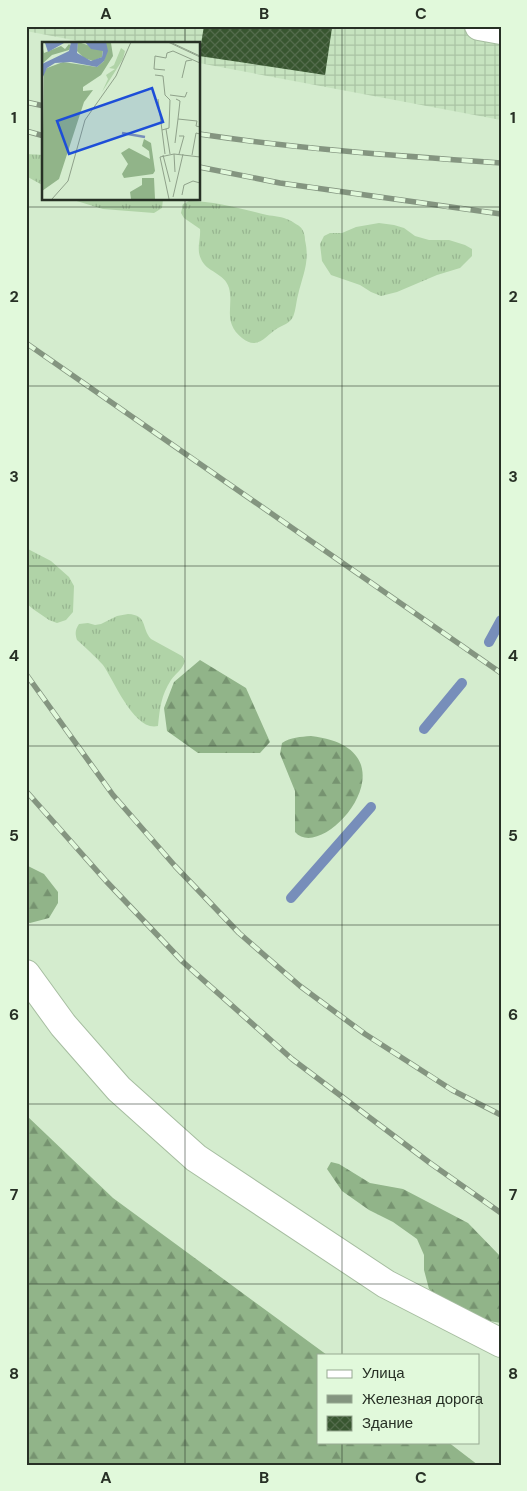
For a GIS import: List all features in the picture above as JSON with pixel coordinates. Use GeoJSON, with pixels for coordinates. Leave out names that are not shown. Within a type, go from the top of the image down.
{"type":"FeatureCollection","features":[{"type":"Feature","properties":{"kind":"lane"},"geometry":{"type":"LineString","coordinates":[[479,26],[501,30]]}},
{"type":"Feature","properties":{"kind":"lane"},"geometry":{"type":"LineString","coordinates":[[26,974],[63,1026],[120,1089],[196,1158],[386,1284],[501,1343]]}},
{"type":"Feature","properties":{"kind":"shaded area"},"geometry":{"type":"Polygon","coordinates":[[[26,26],[501,26],[501,120],[200,63],[200,42],[84,42],[26,31],[26,26]]]}},
{"type":"Feature","properties":{"kind":"green space"},"geometry":{"type":"Polygon","coordinates":[[[26,154],[42,155],[42,185],[26,176],[26,154]]]}},
{"type":"Feature","properties":{"kind":"green space"},"geometry":{"type":"Polygon","coordinates":[[[73,200],[163,200],[162,208],[154,213],[103,209],[73,200]]]}},
{"type":"Feature","properties":{"kind":"green space"},"geometry":{"type":"Polygon","coordinates":[[[189,201],[218,204],[281,217],[303,230],[307,255],[295,312],[288,323],[278,328],[262,341],[248,342],[232,326],[230,320],[230,295],[227,283],[203,263],[199,252],[200,229],[184,218],[181,213],[183,204],[189,201]]]}},
{"type":"Feature","properties":{"kind":"green space"},"geometry":{"type":"Polygon","coordinates":[[[379,223],[404,228],[415,236],[429,240],[449,240],[465,245],[472,249],[472,256],[460,268],[437,275],[397,292],[381,296],[360,285],[331,275],[322,261],[320,244],[324,236],[330,233],[342,233],[356,227],[379,223]]]}},
{"type":"Feature","properties":{"kind":"green space"},"geometry":{"type":"Polygon","coordinates":[[[26,548],[51,561],[69,577],[74,586],[73,612],[66,620],[57,623],[49,620],[26,603],[26,548]]]}},
{"type":"Feature","properties":{"kind":"green space"},"geometry":{"type":"Polygon","coordinates":[[[128,614],[139,617],[151,639],[182,656],[185,661],[165,691],[160,707],[158,726],[149,726],[133,713],[103,665],[76,638],[76,630],[79,624],[101,624],[117,616],[128,614]]]}},
{"type":"Feature","properties":{"kind":"green space"},"geometry":{"type":"Polygon","coordinates":[[[200,660],[246,688],[270,742],[260,753],[198,753],[167,731],[164,708],[174,682],[200,660]]]}},
{"type":"Feature","properties":{"kind":"green space"},"geometry":{"type":"Polygon","coordinates":[[[311,736],[343,745],[359,761],[362,781],[356,801],[342,820],[325,833],[309,838],[295,832],[295,791],[280,754],[282,743],[285,741],[311,736]]]}},
{"type":"Feature","properties":{"kind":"green space"},"geometry":{"type":"Polygon","coordinates":[[[26,865],[44,874],[58,892],[58,903],[49,918],[30,923],[26,922],[26,865]]]}},
{"type":"Feature","properties":{"kind":"green space"},"geometry":{"type":"Polygon","coordinates":[[[26,1115],[113,1198],[326,1354],[317,1354],[317,1444],[451,1444],[478,1465],[26,1465],[26,1115]]]}},
{"type":"Feature","properties":{"kind":"green space"},"geometry":{"type":"Polygon","coordinates":[[[331,1162],[339,1164],[370,1183],[403,1189],[468,1223],[501,1257],[501,1323],[483,1320],[445,1303],[429,1289],[424,1270],[424,1255],[417,1239],[342,1191],[327,1169],[331,1162]]]}},
{"type":"Feature","properties":{"kind":"building"},"geometry":{"type":"Polygon","coordinates":[[[204,26],[319,26],[332,28],[325,75],[200,56],[204,26]]]}},
{"type":"Feature","properties":{"kind":"waterway"},"geometry":{"type":"LineString","coordinates":[[489,642],[501,620]]}},
{"type":"Feature","properties":{"kind":"waterway"},"geometry":{"type":"LineString","coordinates":[[424,729],[462,683]]}},
{"type":"Feature","properties":{"kind":"waterway"},"geometry":{"type":"LineString","coordinates":[[291,898],[371,807]]}},
{"type":"Feature","properties":{"kind":"railway"},"geometry":{"type":"LineString","coordinates":[[26,102],[42,106]]}},
{"type":"Feature","properties":{"kind":"railway"},"geometry":{"type":"LineString","coordinates":[[26,131],[42,135]]}},
{"type":"Feature","properties":{"kind":"railway"},"geometry":{"type":"LineString","coordinates":[[200,134],[312,148],[501,163]]}},
{"type":"Feature","properties":{"kind":"railway"},"geometry":{"type":"LineString","coordinates":[[200,167],[280,183],[501,214]]}},
{"type":"Feature","properties":{"kind":"railway"},"geometry":{"type":"LineString","coordinates":[[26,343],[501,673]]}},
{"type":"Feature","properties":{"kind":"railway"},"geometry":{"type":"LineString","coordinates":[[26,674],[113,795],[175,866],[239,933],[300,986],[365,1034],[452,1090],[501,1115]]}},
{"type":"Feature","properties":{"kind":"railway"},"geometry":{"type":"LineString","coordinates":[[26,791],[106,881],[183,962],[292,1059],[430,1163],[501,1213]]}}]}
